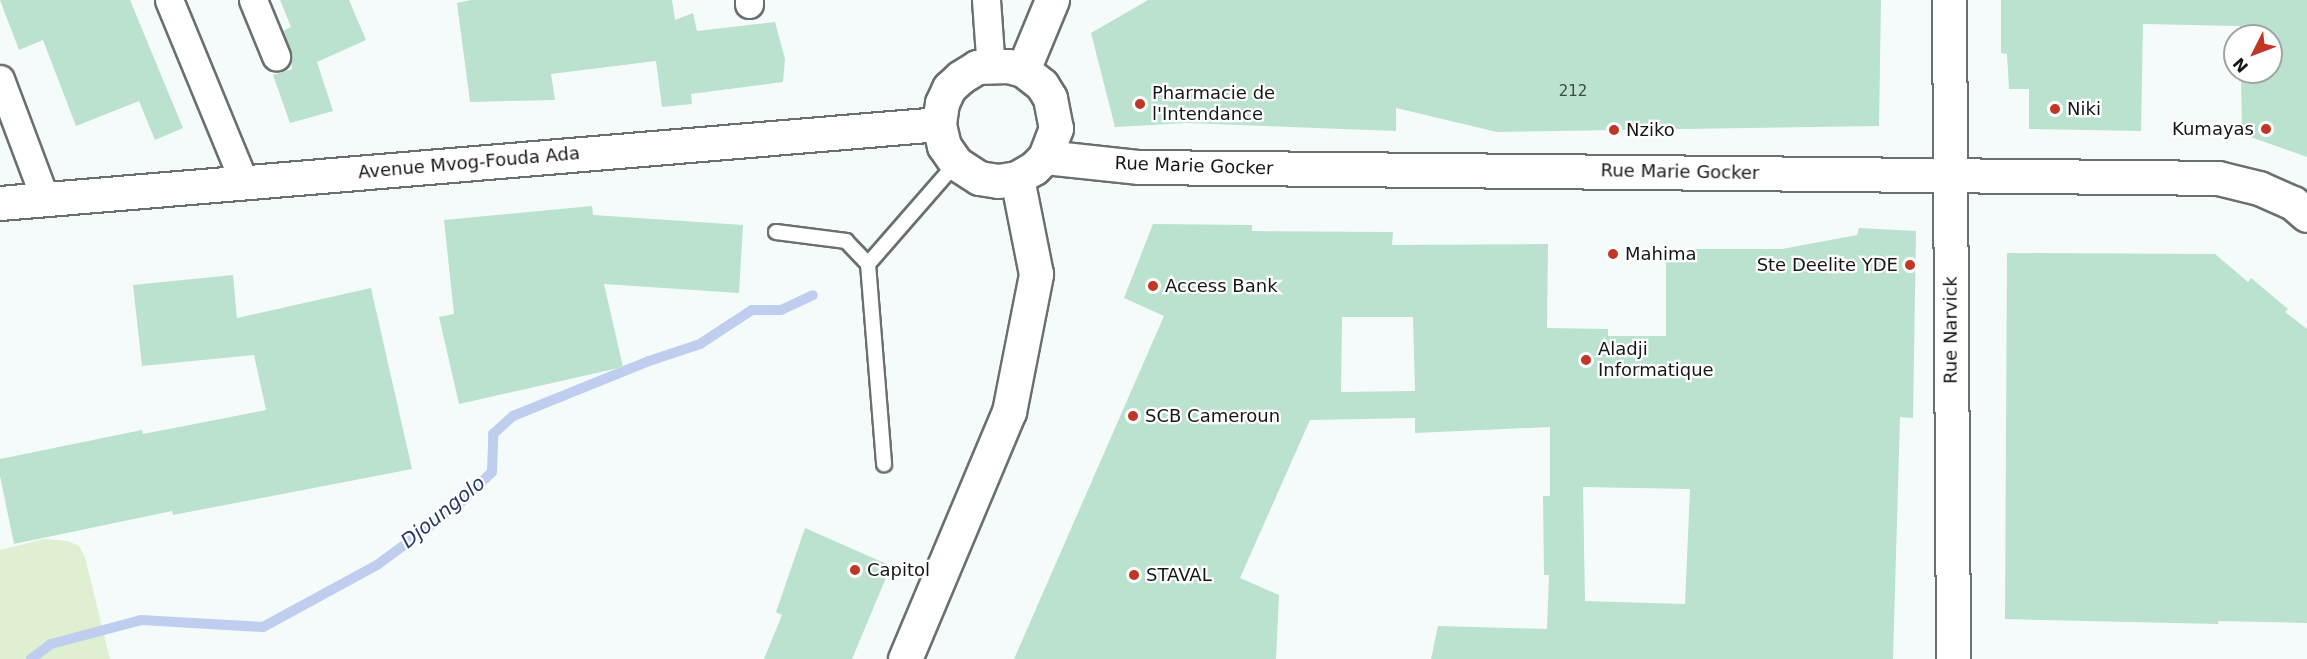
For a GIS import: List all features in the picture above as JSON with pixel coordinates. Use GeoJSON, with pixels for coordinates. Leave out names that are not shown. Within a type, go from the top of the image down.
{"type":"FeatureCollection","features":[{"type":"Feature","properties":{"kind":"street"},"geometry":{"type":"LineString","coordinates":[[169,0],[244,182]]}},
{"type":"Feature","properties":{"kind":"street"},"geometry":{"type":"LineString","coordinates":[[253,0],[276,56]]}},
{"type":"Feature","properties":{"kind":"street"},"geometry":{"type":"LineString","coordinates":[[986,0],[991,69]]}},
{"type":"Feature","properties":{"kind":"street"},"geometry":{"type":"LineString","coordinates":[[1023,70],[1052,0]]}},
{"type":"Feature","properties":{"kind":"street","name":"Rue Narvick"},"geometry":{"type":"LineString","coordinates":[[1949,0],[1953,659]]}},
{"type":"Feature","properties":{"kind":"street"},"geometry":{"type":"LineString","coordinates":[[1008,66],[1023,70],[1042,85],[1055,113],[1056,128],[1045,157],[1034,168],[1017,178],[998,181],[979,178],[956,164],[944,146],[939,124],[942,103],[949,88],[960,77],[977,67],[991,69],[1008,66]]}},
{"type":"Feature","properties":{"kind":"street"},"geometry":{"type":"LineString","coordinates":[[0,79],[45,199]]}},
{"type":"Feature","properties":{"kind":"street","name":"Avenue Mvog-Fouda Ada"},"geometry":{"type":"LineString","coordinates":[[0,204],[939,124]]}},
{"type":"Feature","properties":{"kind":"street","name":"Rue Marie Gocker"},"geometry":{"type":"LineString","coordinates":[[1045,157],[1139,167],[2218,178],[2259,188],[2293,203],[2307,215]]}},
{"type":"Feature","properties":{"kind":"street"},"geometry":{"type":"LineString","coordinates":[[905,659],[1009,412],[1036,274],[1017,178]]}},
{"type":"Feature","properties":{"kind":"lane"},"geometry":{"type":"LineString","coordinates":[[868,264],[956,164]]}},
{"type":"Feature","properties":{"kind":"lane"},"geometry":{"type":"LineString","coordinates":[[776,232],[846,241],[868,264],[884,464]]}},
{"type":"Feature","properties":{"kind":"green space"},"geometry":{"type":"Polygon","coordinates":[[[44,539],[68,541],[79,546],[85,557],[110,659],[0,659],[0,550],[44,539]]]}},
{"type":"Feature","properties":{"kind":"building"},"geometry":{"type":"Polygon","coordinates":[[[0,0],[130,0],[183,128],[155,140],[139,101],[76,126],[43,40],[19,50],[0,0]]]}},
{"type":"Feature","properties":{"kind":"building"},"geometry":{"type":"Polygon","coordinates":[[[280,0],[349,0],[366,40],[317,62],[333,111],[290,123],[273,75],[292,69],[291,51],[283,31],[291,27],[280,0]]]}},
{"type":"Feature","properties":{"kind":"building"},"geometry":{"type":"Polygon","coordinates":[[[471,0],[672,0],[675,20],[693,13],[697,31],[775,22],[785,59],[783,82],[691,94],[692,104],[662,107],[656,61],[551,74],[555,100],[470,102],[457,3],[471,0]]]}},
{"type":"Feature","properties":{"kind":"building"},"geometry":{"type":"Polygon","coordinates":[[[1148,0],[1881,0],[1879,126],[1497,132],[1396,108],[1396,131],[1187,123],[1115,127],[1091,33],[1148,0]]]}},
{"type":"Feature","properties":{"kind":"building"},"geometry":{"type":"Polygon","coordinates":[[[2001,0],[2307,0],[2307,157],[2242,134],[2241,84],[2283,84],[2283,24],[2143,24],[2141,131],[2029,129],[2029,89],[2009,89],[2007,54],[2001,53],[2001,0]]]}},
{"type":"Feature","properties":{"kind":"building"},"geometry":{"type":"Polygon","coordinates":[[[592,206],[593,215],[743,225],[739,293],[604,284],[623,367],[459,404],[439,317],[454,314],[444,220],[592,206]]]}},
{"type":"Feature","properties":{"kind":"building"},"geometry":{"type":"Polygon","coordinates":[[[1153,224],[1252,225],[1252,231],[1393,232],[1392,245],[1548,244],[1547,328],[1608,329],[1608,336],[1666,336],[1666,249],[1782,249],[1857,235],[1859,228],[1916,231],[1913,418],[1900,417],[1893,659],[1431,659],[1438,626],[1547,629],[1549,575],[1544,575],[1543,496],[1550,496],[1550,427],[1415,433],[1415,418],[1310,420],[1240,578],[1279,595],[1276,659],[1014,659],[1164,316],[1124,298],[1153,224]],[[1342,317],[1341,392],[1415,391],[1413,317],[1342,317]],[[1583,487],[1585,601],[1685,604],[1690,489],[1583,487]]]}},
{"type":"Feature","properties":{"kind":"building"},"geometry":{"type":"Polygon","coordinates":[[[2007,253],[2215,254],[2248,282],[2251,278],[2288,309],[2285,312],[2307,329],[2307,623],[2218,621],[2218,624],[2005,619],[2007,253]]]}},
{"type":"Feature","properties":{"kind":"building"},"geometry":{"type":"Polygon","coordinates":[[[233,275],[237,318],[371,288],[412,469],[173,515],[172,511],[14,544],[0,476],[0,459],[142,430],[143,434],[266,410],[254,355],[142,366],[133,285],[233,275]]]}},
{"type":"Feature","properties":{"kind":"building"},"geometry":{"type":"Polygon","coordinates":[[[805,528],[891,566],[852,659],[764,659],[782,615],[776,612],[805,528]]]}},
{"type":"Feature","properties":{"kind":"waterway","name":"Djoungolo"},"geometry":{"type":"LineString","coordinates":[[31,659],[51,644],[141,620],[263,627],[377,565],[456,507],[492,472],[493,434],[513,416],[649,361],[700,344],[752,310],[781,310],[813,295]]}},
{"type":"Feature","properties":{"kind":"place","name":"Pharmacie de l'Intendance"},"geometry":{"type":"Point","coordinates":[1140,104]}},
{"type":"Feature","properties":{"kind":"place","name":"Niki"},"geometry":{"type":"Point","coordinates":[2055,109]}},
{"type":"Feature","properties":{"kind":"place","name":"Kumayas"},"geometry":{"type":"Point","coordinates":[2266,129]}},
{"type":"Feature","properties":{"kind":"place","name":"Nziko"},"geometry":{"type":"Point","coordinates":[1614,130]}},
{"type":"Feature","properties":{"kind":"place","name":"Mahima"},"geometry":{"type":"Point","coordinates":[1613,254]}},
{"type":"Feature","properties":{"kind":"place","name":"Ste Deelite YDE"},"geometry":{"type":"Point","coordinates":[1910,265]}},
{"type":"Feature","properties":{"kind":"place","name":"Access Bank"},"geometry":{"type":"Point","coordinates":[1153,286]}},
{"type":"Feature","properties":{"kind":"place","name":"Aladji Informatique"},"geometry":{"type":"Point","coordinates":[1586,360]}},
{"type":"Feature","properties":{"kind":"place","name":"SCB Cameroun"},"geometry":{"type":"Point","coordinates":[1133,416]}},
{"type":"Feature","properties":{"kind":"place","name":"Capitol"},"geometry":{"type":"Point","coordinates":[855,570]}},
{"type":"Feature","properties":{"kind":"place","name":"STAVAL"},"geometry":{"type":"Point","coordinates":[1134,575]}}]}
